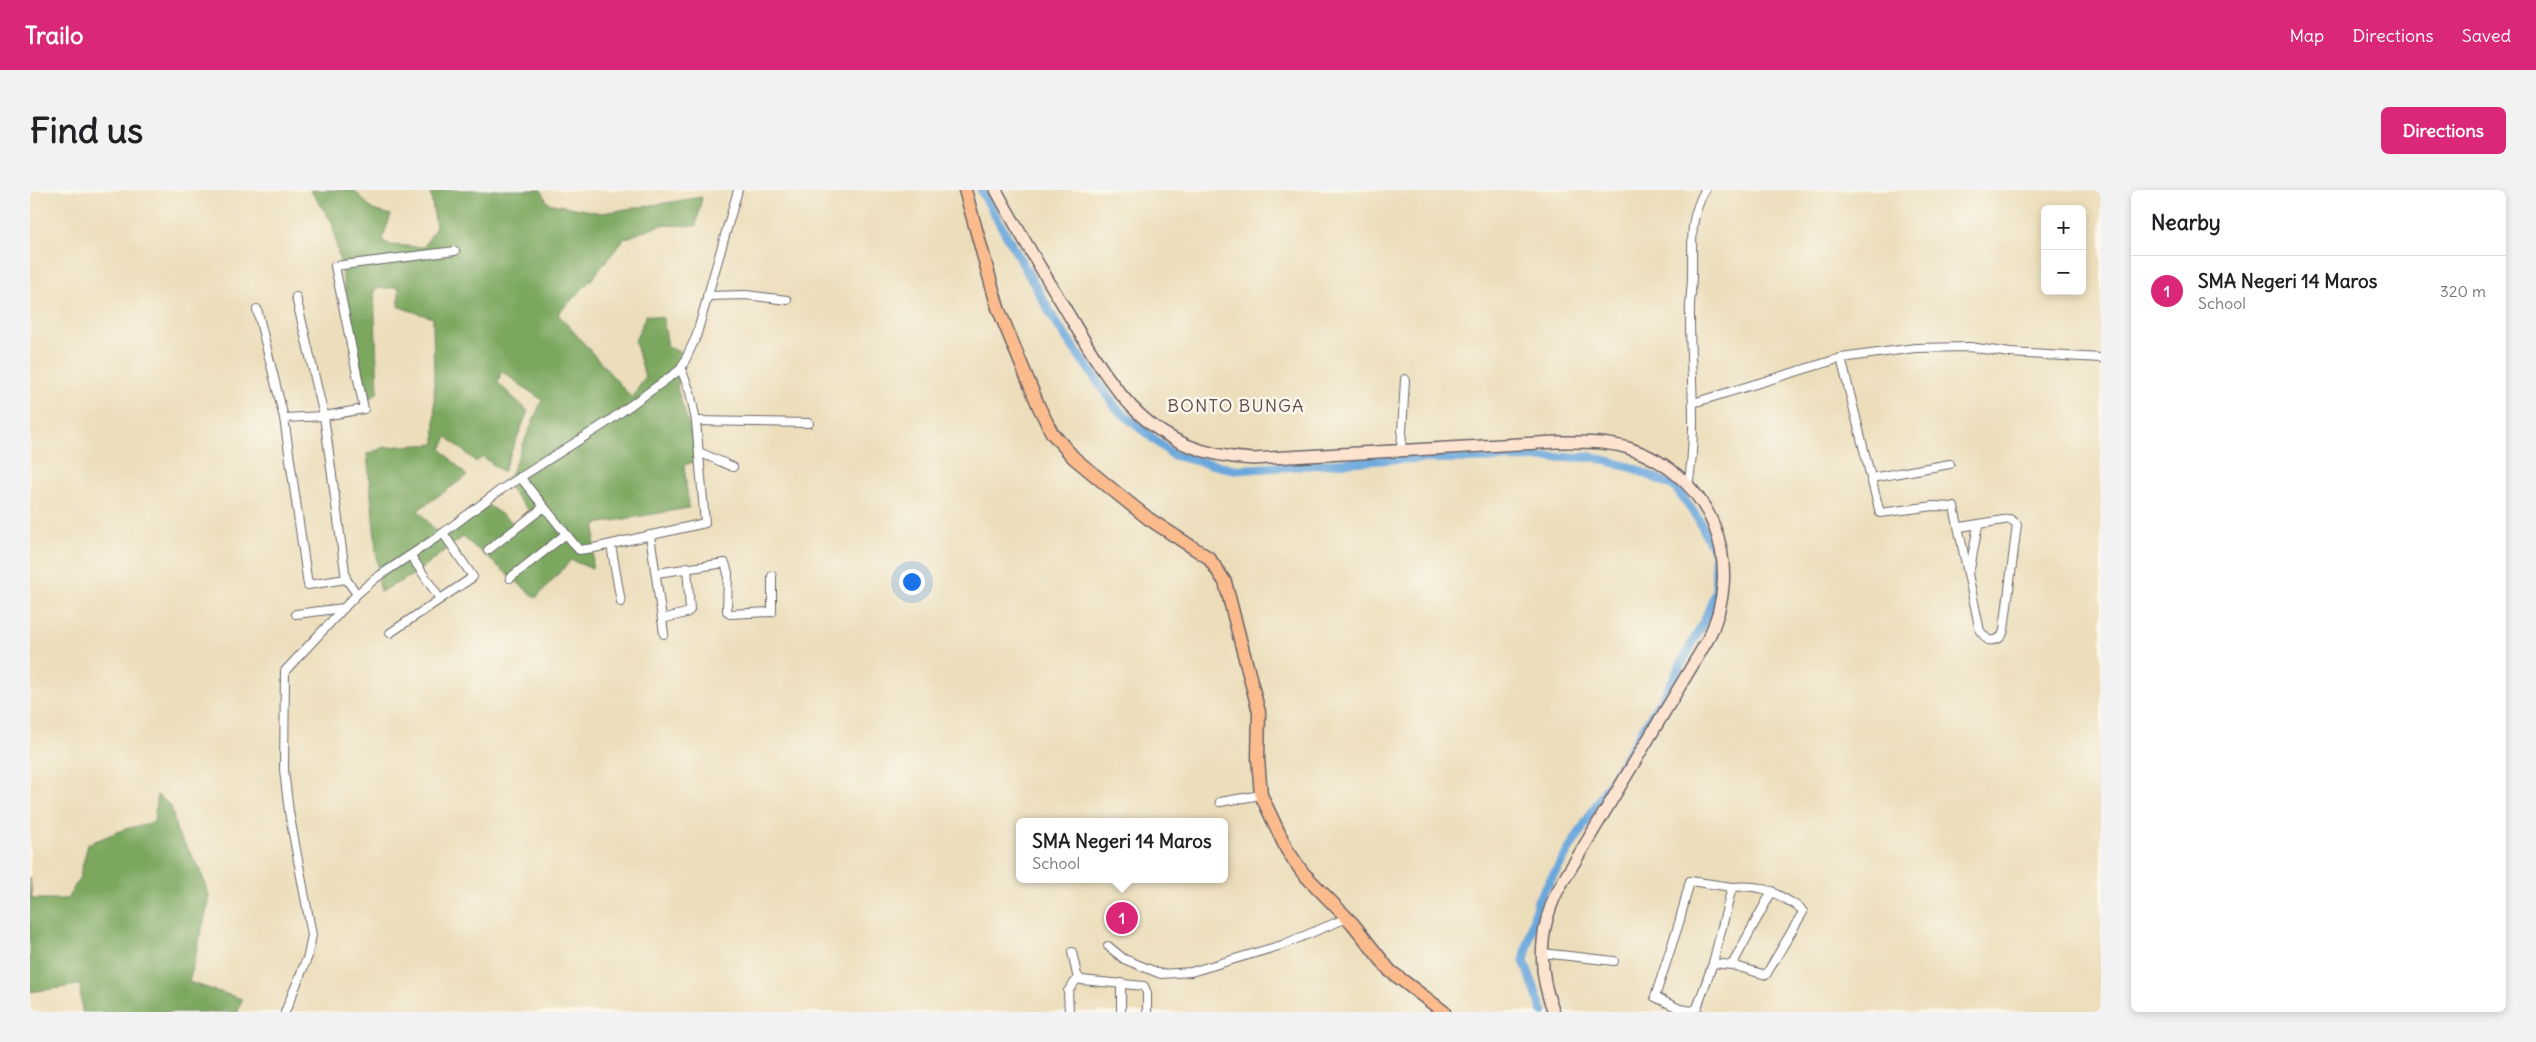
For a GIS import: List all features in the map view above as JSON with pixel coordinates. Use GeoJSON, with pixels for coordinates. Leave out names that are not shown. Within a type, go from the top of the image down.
{"type":"FeatureCollection","features":[{"type":"Feature","properties":{"kind":"main road"},"geometry":{"type":"LineString","coordinates":[[965,190],[998,308],[1024,374],[1052,433],[1074,458],[1149,519],[1209,558],[1226,582],[1259,712],[1258,759],[1262,796],[1294,862],[1347,918],[1390,971],[1444,1012]]}},
{"type":"Feature","properties":{"kind":"street"},"geometry":{"type":"LineString","coordinates":[[284,1012],[308,956],[312,935],[289,812],[284,770],[284,677],[288,668],[357,594],[380,575],[411,556],[520,478],[606,423],[681,369],[696,337],[738,190]]}},
{"type":"Feature","properties":{"kind":"street"},"geometry":{"type":"LineString","coordinates":[[996,190],[1112,386],[1139,414],[1162,433],[1187,446],[1239,458],[1556,442],[1601,443],[1627,448],[1646,456],[1664,467],[1688,486],[1712,516],[1719,537],[1724,570],[1718,618],[1708,641],[1558,891],[1547,919],[1542,953],[1546,990],[1554,1012]]}},
{"type":"Feature","properties":{"kind":"street"},"geometry":{"type":"LineString","coordinates":[[1688,486],[1692,458],[1693,403],[1690,318],[1692,220],[1705,190]]}},
{"type":"Feature","properties":{"kind":"street"},"geometry":{"type":"LineString","coordinates":[[284,418],[324,416],[364,409],[335,266],[455,251]]}},
{"type":"Feature","properties":{"kind":"street"},"geometry":{"type":"LineString","coordinates":[[707,296],[746,295],[787,300]]}},
{"type":"Feature","properties":{"kind":"street"},"geometry":{"type":"LineString","coordinates":[[296,297],[324,416],[346,579],[357,594]]}},
{"type":"Feature","properties":{"kind":"street"},"geometry":{"type":"LineString","coordinates":[[257,309],[284,418],[308,585],[346,579]]}},
{"type":"Feature","properties":{"kind":"street"},"geometry":{"type":"LineString","coordinates":[[1693,403],[1841,358],[1915,348],[1970,346],[2010,353],[2101,358]]}},
{"type":"Feature","properties":{"kind":"street"},"geometry":{"type":"LineString","coordinates":[[1841,358],[1880,513],[1934,506],[1952,506],[1956,510],[1982,635],[1988,640],[1997,639],[2002,636],[2004,630],[2017,524],[2010,520],[1960,527]]}},
{"type":"Feature","properties":{"kind":"street"},"geometry":{"type":"LineString","coordinates":[[520,478],[579,550],[611,545],[705,524],[696,421],[690,392],[681,369]]}},
{"type":"Feature","properties":{"kind":"street"},"geometry":{"type":"LineString","coordinates":[[1401,450],[1405,379]]}},
{"type":"Feature","properties":{"kind":"street"},"geometry":{"type":"LineString","coordinates":[[696,421],[809,423]]}},
{"type":"Feature","properties":{"kind":"street"},"geometry":{"type":"LineString","coordinates":[[699,452],[733,467]]}},
{"type":"Feature","properties":{"kind":"street"},"geometry":{"type":"LineString","coordinates":[[1871,478],[1950,464]]}},
{"type":"Feature","properties":{"kind":"street"},"geometry":{"type":"LineString","coordinates":[[488,550],[544,507]]}},
{"type":"Feature","properties":{"kind":"street"},"geometry":{"type":"LineString","coordinates":[[1969,574],[1978,524]]}},
{"type":"Feature","properties":{"kind":"street"},"geometry":{"type":"LineString","coordinates":[[390,634],[473,577],[443,533]]}},
{"type":"Feature","properties":{"kind":"street"},"geometry":{"type":"LineString","coordinates":[[510,578],[566,534]]}},
{"type":"Feature","properties":{"kind":"street"},"geometry":{"type":"LineString","coordinates":[[650,535],[657,573],[664,634]]}},
{"type":"Feature","properties":{"kind":"street"},"geometry":{"type":"LineString","coordinates":[[611,545],[621,602]]}},
{"type":"Feature","properties":{"kind":"street"},"geometry":{"type":"LineString","coordinates":[[411,556],[440,599]]}},
{"type":"Feature","properties":{"kind":"street"},"geometry":{"type":"LineString","coordinates":[[657,573],[687,567],[727,564],[727,610],[730,614],[772,612],[772,576]]}},
{"type":"Feature","properties":{"kind":"street"},"geometry":{"type":"LineString","coordinates":[[662,619],[689,612],[687,567]]}},
{"type":"Feature","properties":{"kind":"street"},"geometry":{"type":"LineString","coordinates":[[296,614],[344,608]]}},
{"type":"Feature","properties":{"kind":"street"},"geometry":{"type":"LineString","coordinates":[[1220,802],[1262,796]]}},
{"type":"Feature","properties":{"kind":"street"},"geometry":{"type":"LineString","coordinates":[[1713,963],[1732,965],[1766,975],[1802,914],[1802,910],[1772,891],[1754,885],[1718,887],[1690,881],[1679,923],[1654,996],[1679,1010],[1690,1011],[1696,1009],[1713,963],[1732,887]]}},
{"type":"Feature","properties":{"kind":"street"},"geometry":{"type":"LineString","coordinates":[[1732,965],[1772,891]]}},
{"type":"Feature","properties":{"kind":"street"},"geometry":{"type":"LineString","coordinates":[[1108,946],[1124,959],[1161,974],[1190,972],[1282,945],[1347,918]]}},
{"type":"Feature","properties":{"kind":"street"},"geometry":{"type":"LineString","coordinates":[[1072,952],[1078,978]]}},
{"type":"Feature","properties":{"kind":"street"},"geometry":{"type":"LineString","coordinates":[[1542,953],[1579,955],[1614,961]]}},
{"type":"Feature","properties":{"kind":"street"},"geometry":{"type":"LineString","coordinates":[[1078,978],[1144,986],[1147,993],[1147,1012]]}},
{"type":"Feature","properties":{"kind":"street"},"geometry":{"type":"LineString","coordinates":[[1070,1012],[1068,991],[1078,978]]}},
{"type":"Feature","properties":{"kind":"street"},"geometry":{"type":"LineString","coordinates":[[1121,983],[1121,1012]]}},
{"type":"Feature","properties":{"kind":"green space"},"geometry":{"type":"Polygon","coordinates":[[[310,190],[354,190],[373,210],[391,215],[382,240],[390,245],[424,247],[436,227],[430,190],[541,190],[548,203],[602,213],[702,197],[696,226],[661,225],[624,239],[591,280],[558,314],[632,398],[645,377],[635,341],[646,315],[663,318],[668,347],[687,355],[677,388],[700,460],[684,465],[689,508],[596,524],[592,569],[571,560],[536,598],[463,537],[413,575],[380,592],[367,454],[385,447],[435,444],[433,318],[399,307],[399,287],[374,289],[378,392],[367,401],[332,222],[310,190]],[[501,371],[498,383],[528,411],[503,472],[483,457],[476,462],[447,437],[441,449],[467,476],[418,510],[440,536],[484,502],[522,529],[535,518],[503,481],[510,475],[542,400],[501,371]]]}},
{"type":"Feature","properties":{"kind":"green space"},"geometry":{"type":"Polygon","coordinates":[[[157,795],[171,806],[177,832],[199,867],[210,897],[189,982],[242,999],[238,1012],[82,1012],[80,985],[30,992],[30,877],[32,899],[67,899],[79,879],[88,844],[125,829],[154,822],[157,795]]]}},
{"type":"Feature","properties":{"kind":"waterway"},"geometry":{"type":"LineString","coordinates":[[981,190],[1056,323],[1117,409],[1173,455],[1236,470],[1395,459],[1593,457],[1633,468],[1675,487],[1699,520],[1715,553],[1716,591],[1706,617],[1669,687],[1538,900],[1524,961],[1543,1012]]}},
{"type":"Feature","properties":{"kind":"place","name":"SMA Negeri 14 Maros"},"geometry":{"type":"Point","coordinates":[1122,918]}},
{"type":"Feature","properties":{"kind":"district","name":"BONTO BUNGA"},"geometry":{"type":"Point","coordinates":[1236,406]}}]}
